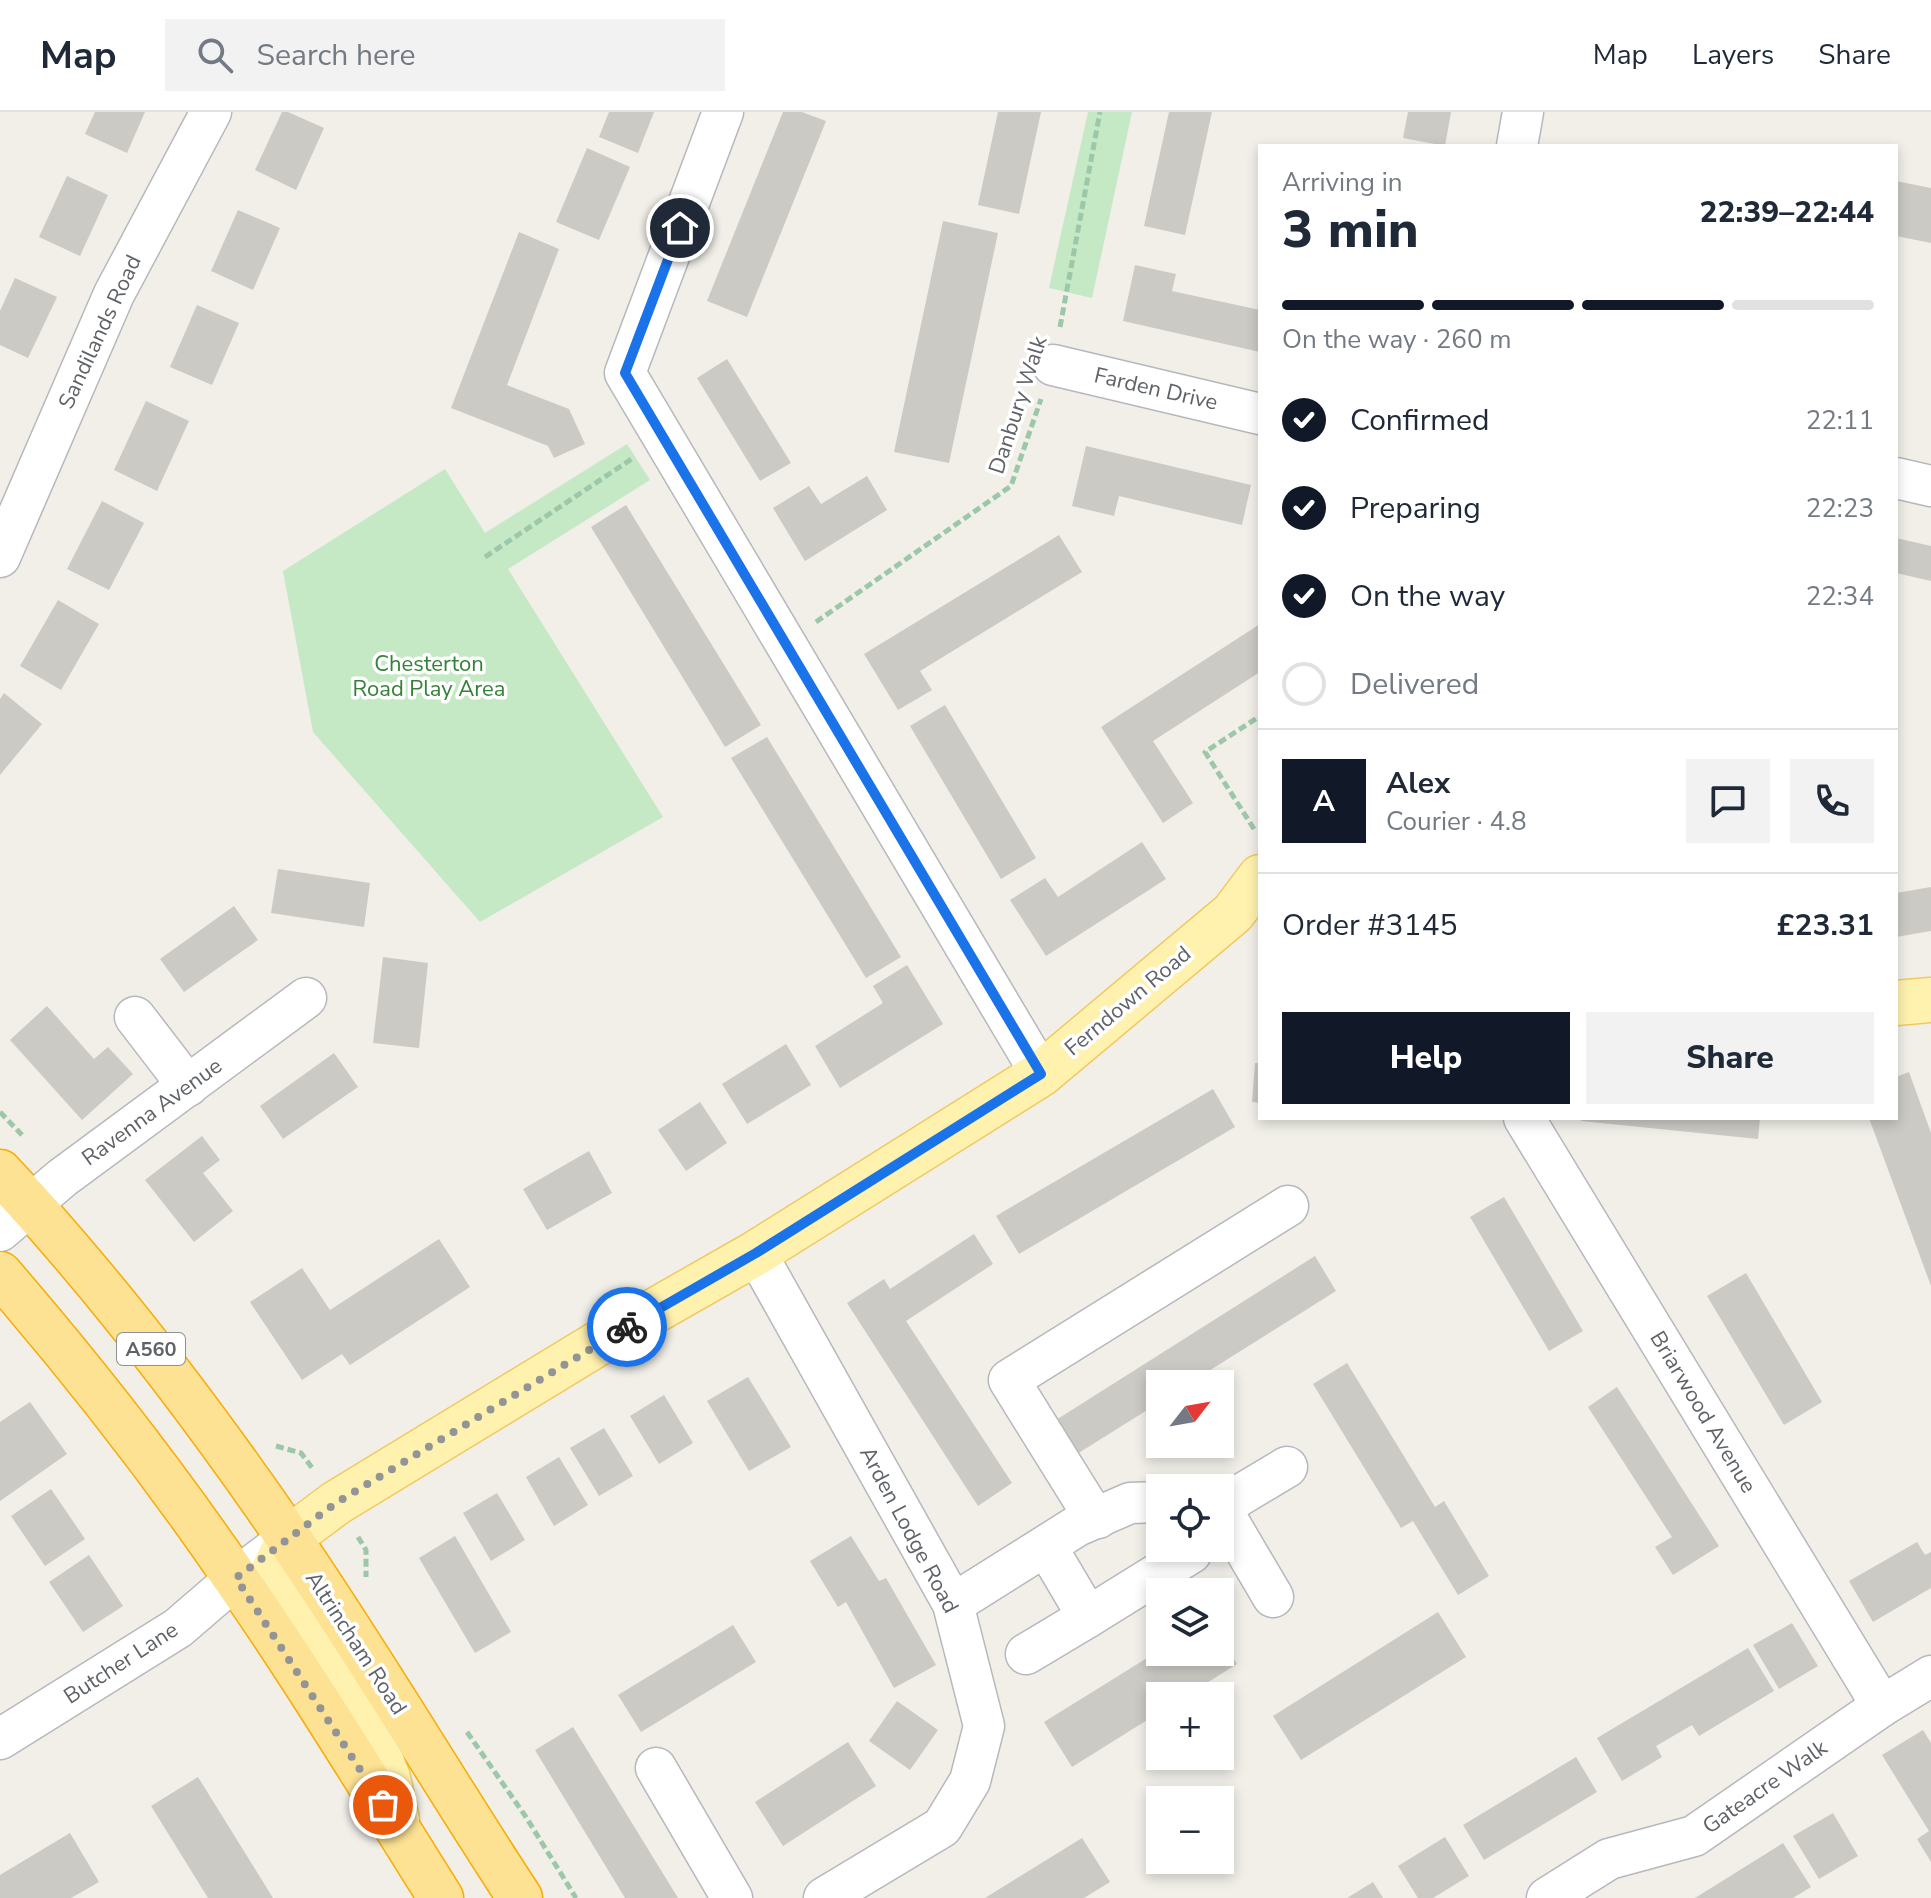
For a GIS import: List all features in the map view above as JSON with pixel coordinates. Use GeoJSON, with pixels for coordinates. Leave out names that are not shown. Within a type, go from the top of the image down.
{"type":"FeatureCollection","features":[{"type":"Feature","properties":{"kind":"highway","name":"Altrincham Road"},"geometry":{"type":"LineString","coordinates":[[0,1172],[15,1218],[130,1320],[289,1538],[520,1898]]}},
{"type":"Feature","properties":{"kind":"highway","name":"A560"},"geometry":{"type":"LineString","coordinates":[[0,1274],[68,1352],[236,1578],[441,1898]]}},
{"type":"Feature","properties":{"kind":"main road","name":"Ferndown Road"},"geometry":{"type":"LineString","coordinates":[[289,1538],[336,1503],[756,1253],[1041,1074],[1246,921],[1258,883]]}},
{"type":"Feature","properties":{"kind":"main road"},"geometry":{"type":"LineString","coordinates":[[1898,1003],[1931,1000]]}},
{"type":"Feature","properties":{"kind":"main road"},"geometry":{"type":"LineString","coordinates":[[289,1538],[274,1570],[275,1580],[368,1726],[388,1778],[398,1830]]}},
{"type":"Feature","properties":{"kind":"street","name":"Sandilands Road"},"geometry":{"type":"LineString","coordinates":[[0,557],[114,294],[211,112]]}},
{"type":"Feature","properties":{"kind":"street"},"geometry":{"type":"LineString","coordinates":[[723,112],[625,373],[1041,1074]]}},
{"type":"Feature","properties":{"kind":"street"},"geometry":{"type":"LineString","coordinates":[[1517,144],[1523,112]]}},
{"type":"Feature","properties":{"kind":"street","name":"Farden Drive"},"geometry":{"type":"LineString","coordinates":[[1053,365],[1258,414]]}},
{"type":"Feature","properties":{"kind":"street"},"geometry":{"type":"LineString","coordinates":[[1898,478],[1931,486]]}},
{"type":"Feature","properties":{"kind":"street","name":"Ravenna Avenue"},"geometry":{"type":"LineString","coordinates":[[15,1218],[306,998]]}},
{"type":"Feature","properties":{"kind":"street"},"geometry":{"type":"LineString","coordinates":[[135,1017],[188,1086]]}},
{"type":"Feature","properties":{"kind":"street","name":"Briarwood Avenue"},"geometry":{"type":"LineString","coordinates":[[1525,1120],[1882,1706]]}},
{"type":"Feature","properties":{"kind":"street"},"geometry":{"type":"LineString","coordinates":[[1098,1518],[1086,1504],[1009,1380],[1288,1206]]}},
{"type":"Feature","properties":{"kind":"street","name":"Arden Lodge Road"},"geometry":{"type":"LineString","coordinates":[[756,1253],[953,1604],[984,1726],[970,1781],[942,1827],[824,1898]]}},
{"type":"Feature","properties":{"kind":"street"},"geometry":{"type":"LineString","coordinates":[[1234,1499],[1287,1467]]}},
{"type":"Feature","properties":{"kind":"street"},"geometry":{"type":"LineString","coordinates":[[953,1604],[1077,1526],[1130,1503],[1146,1502]]}},
{"type":"Feature","properties":{"kind":"street"},"geometry":{"type":"LineString","coordinates":[[1234,1529],[1273,1597]]}},
{"type":"Feature","properties":{"kind":"street","name":"Butcher Lane"},"geometry":{"type":"LineString","coordinates":[[0,1739],[178,1628],[289,1538]]}},
{"type":"Feature","properties":{"kind":"street"},"geometry":{"type":"LineString","coordinates":[[1046,1546],[1088,1617]]}},
{"type":"Feature","properties":{"kind":"street"},"geometry":{"type":"LineString","coordinates":[[1026,1654],[1177,1562]]}},
{"type":"Feature","properties":{"kind":"street","name":"Gateacre Walk"},"geometry":{"type":"LineString","coordinates":[[1547,1898],[1609,1859],[1694,1836],[1882,1706],[1931,1676]]}},
{"type":"Feature","properties":{"kind":"street"},"geometry":{"type":"LineString","coordinates":[[656,1768],[732,1898]]}},
{"type":"Feature","properties":{"kind":"path","name":"Danbury Walk"},"geometry":{"type":"LineString","coordinates":[[785,643],[1011,486],[1053,365],[1100,112]]}},
{"type":"Feature","properties":{"kind":"path"},"geometry":{"type":"LineString","coordinates":[[485,557],[663,437]]}},
{"type":"Feature","properties":{"kind":"path"},"geometry":{"type":"LineString","coordinates":[[1254,829],[1205,752],[1258,717]]}},
{"type":"Feature","properties":{"kind":"path"},"geometry":{"type":"LineString","coordinates":[[351,1528],[366,1550],[365,1584]]}},
{"type":"Feature","properties":{"kind":"path"},"geometry":{"type":"LineString","coordinates":[[462,1725],[526,1817],[576,1898]]}},
{"type":"Feature","properties":{"kind":"green space"},"geometry":{"type":"Polygon","coordinates":[[[1088,112],[1132,112],[1092,298],[1049,288],[1088,112]]]}},
{"type":"Feature","properties":{"kind":"green space","name":"Chesterton Road Play Area"},"geometry":{"type":"Polygon","coordinates":[[[627,444],[650,480],[508,569],[663,817],[480,922],[313,732],[283,571],[445,469],[485,533],[627,444]]]}},
{"type":"Feature","properties":{"kind":"building"},"geometry":{"type":"Polygon","coordinates":[[[95,112],[145,112],[127,153],[85,134],[95,112]]]}},
{"type":"Feature","properties":{"kind":"building"},"geometry":{"type":"Polygon","coordinates":[[[282,112],[324,128],[296,190],[255,170],[282,112]]]}},
{"type":"Feature","properties":{"kind":"building"},"geometry":{"type":"Polygon","coordinates":[[[609,112],[654,112],[638,153],[599,137],[609,112]]]}},
{"type":"Feature","properties":{"kind":"building"},"geometry":{"type":"Polygon","coordinates":[[[783,112],[802,112],[826,121],[747,317],[707,301],[783,112]]]}},
{"type":"Feature","properties":{"kind":"building"},"geometry":{"type":"Polygon","coordinates":[[[998,112],[1041,112],[1019,214],[978,205],[998,112]]]}},
{"type":"Feature","properties":{"kind":"building"},"geometry":{"type":"Polygon","coordinates":[[[1169,112],[1212,112],[1185,235],[1144,226],[1169,112]]]}},
{"type":"Feature","properties":{"kind":"building"},"geometry":{"type":"Polygon","coordinates":[[[1408,112],[1451,112],[1445,144],[1403,138],[1408,112]]]}},
{"type":"Feature","properties":{"kind":"building"},"geometry":{"type":"Polygon","coordinates":[[[587,148],[630,167],[599,240],[556,222],[587,148]]]}},
{"type":"Feature","properties":{"kind":"building"},"geometry":{"type":"Polygon","coordinates":[[[67,176],[108,195],[80,256],[39,237],[67,176]]]}},
{"type":"Feature","properties":{"kind":"building"},"geometry":{"type":"Polygon","coordinates":[[[1898,181],[1931,188],[1931,243],[1898,236],[1898,181]]]}},
{"type":"Feature","properties":{"kind":"building"},"geometry":{"type":"Polygon","coordinates":[[[238,210],[280,228],[253,290],[211,271],[238,210]]]}},
{"type":"Feature","properties":{"kind":"building"},"geometry":{"type":"Polygon","coordinates":[[[943,221],[998,233],[949,463],[894,452],[943,221]]]}},
{"type":"Feature","properties":{"kind":"building"},"geometry":{"type":"Polygon","coordinates":[[[519,232],[559,249],[507,385],[569,409],[585,444],[554,458],[548,446],[451,408],[519,232]]]}},
{"type":"Feature","properties":{"kind":"building"},"geometry":{"type":"Polygon","coordinates":[[[1135,265],[1176,274],[1172,291],[1258,310],[1258,352],[1123,321],[1135,265]]]}},
{"type":"Feature","properties":{"kind":"building"},"geometry":{"type":"Polygon","coordinates":[[[15,278],[57,297],[28,358],[0,345],[0,311],[15,278]]]}},
{"type":"Feature","properties":{"kind":"building"},"geometry":{"type":"Polygon","coordinates":[[[197,305],[239,323],[212,385],[170,367],[197,305]]]}},
{"type":"Feature","properties":{"kind":"building"},"geometry":{"type":"Polygon","coordinates":[[[727,359],[791,463],[760,481],[697,378],[727,359]]]}},
{"type":"Feature","properties":{"kind":"building"},"geometry":{"type":"Polygon","coordinates":[[[146,401],[189,421],[157,491],[114,470],[146,401]]]}},
{"type":"Feature","properties":{"kind":"building"},"geometry":{"type":"Polygon","coordinates":[[[1086,446],[1251,485],[1242,525],[1119,496],[1114,516],[1072,506],[1086,446]]]}},
{"type":"Feature","properties":{"kind":"building"},"geometry":{"type":"Polygon","coordinates":[[[867,476],[887,510],[805,561],[773,508],[809,486],[821,504],[867,476]]]}},
{"type":"Feature","properties":{"kind":"building"},"geometry":{"type":"Polygon","coordinates":[[[102,501],[144,523],[109,590],[67,569],[102,501]]]}},
{"type":"Feature","properties":{"kind":"building"},"geometry":{"type":"Polygon","coordinates":[[[626,505],[761,725],[725,747],[591,527],[626,505]]]}},
{"type":"Feature","properties":{"kind":"building"},"geometry":{"type":"Polygon","coordinates":[[[1059,535],[1082,572],[920,671],[932,690],[898,710],[864,654],[1059,535]]]}},
{"type":"Feature","properties":{"kind":"building"},"geometry":{"type":"Polygon","coordinates":[[[1898,538],[1931,546],[1931,581],[1898,573],[1898,538]]]}},
{"type":"Feature","properties":{"kind":"building"},"geometry":{"type":"Polygon","coordinates":[[[58,600],[99,624],[61,690],[20,666],[58,600]]]}},
{"type":"Feature","properties":{"kind":"building"},"geometry":{"type":"Polygon","coordinates":[[[1258,625],[1258,673],[1153,741],[1193,803],[1163,823],[1101,727],[1258,625]]]}},
{"type":"Feature","properties":{"kind":"building"},"geometry":{"type":"Polygon","coordinates":[[[4,693],[42,724],[0,775],[0,699],[4,693]]]}},
{"type":"Feature","properties":{"kind":"building"},"geometry":{"type":"Polygon","coordinates":[[[945,705],[1036,858],[1001,879],[910,726],[945,705]]]}},
{"type":"Feature","properties":{"kind":"building"},"geometry":{"type":"Polygon","coordinates":[[[767,737],[901,957],[866,978],[731,758],[767,737]]]}},
{"type":"Feature","properties":{"kind":"building"},"geometry":{"type":"Polygon","coordinates":[[[1142,842],[1166,879],[1046,956],[1010,900],[1045,878],[1058,897],[1142,842]]]}},
{"type":"Feature","properties":{"kind":"building"},"geometry":{"type":"Polygon","coordinates":[[[278,869],[370,883],[364,927],[271,913],[278,869]]]}},
{"type":"Feature","properties":{"kind":"building"},"geometry":{"type":"Polygon","coordinates":[[[1931,887],[1931,931],[1898,937],[1898,893],[1931,887]]]}},
{"type":"Feature","properties":{"kind":"building"},"geometry":{"type":"Polygon","coordinates":[[[234,906],[258,940],[184,992],[160,959],[234,906]]]}},
{"type":"Feature","properties":{"kind":"building"},"geometry":{"type":"Polygon","coordinates":[[[383,957],[428,963],[419,1048],[373,1043],[383,957]]]}},
{"type":"Feature","properties":{"kind":"building"},"geometry":{"type":"Polygon","coordinates":[[[907,965],[943,1024],[840,1088],[815,1046],[883,1003],[873,986],[907,965]]]}},
{"type":"Feature","properties":{"kind":"building"},"geometry":{"type":"Polygon","coordinates":[[[47,1006],[94,1059],[108,1047],[133,1074],[82,1120],[10,1040],[47,1006]]]}},
{"type":"Feature","properties":{"kind":"building"},"geometry":{"type":"Polygon","coordinates":[[[786,1044],[811,1085],[747,1124],[722,1084],[786,1044]]]}},
{"type":"Feature","properties":{"kind":"building"},"geometry":{"type":"Polygon","coordinates":[[[334,1053],[358,1087],[283,1139],[260,1106],[334,1053]]]}},
{"type":"Feature","properties":{"kind":"building"},"geometry":{"type":"Polygon","coordinates":[[[1255,1063],[1258,1063],[1258,1103],[1252,1102],[1255,1063]]]}},
{"type":"Feature","properties":{"kind":"building"},"geometry":{"type":"Polygon","coordinates":[[[1909,1072],[1931,1133],[1931,1286],[1870,1120],[1898,1120],[1898,1076],[1909,1072]]]}},
{"type":"Feature","properties":{"kind":"building"},"geometry":{"type":"Polygon","coordinates":[[[1213,1089],[1235,1127],[1019,1254],[996,1216],[1213,1089]]]}},
{"type":"Feature","properties":{"kind":"building"},"geometry":{"type":"Polygon","coordinates":[[[700,1102],[727,1143],[686,1171],[658,1130],[700,1102]]]}},
{"type":"Feature","properties":{"kind":"building"},"geometry":{"type":"Polygon","coordinates":[[[1581,1120],[1760,1120],[1758,1139],[1581,1120]]]}},
{"type":"Feature","properties":{"kind":"building"},"geometry":{"type":"Polygon","coordinates":[[[202,1136],[220,1160],[203,1173],[233,1211],[194,1242],[145,1180],[202,1136]]]}},
{"type":"Feature","properties":{"kind":"building"},"geometry":{"type":"Polygon","coordinates":[[[589,1151],[612,1193],[547,1230],[523,1189],[589,1151]]]}},
{"type":"Feature","properties":{"kind":"building"},"geometry":{"type":"Polygon","coordinates":[[[1504,1197],[1583,1331],[1549,1351],[1470,1217],[1504,1197]]]}},
{"type":"Feature","properties":{"kind":"building"},"geometry":{"type":"Polygon","coordinates":[[[974,1234],[993,1264],[906,1321],[1012,1483],[978,1506],[847,1303],[884,1279],[890,1289],[974,1234]]]}},
{"type":"Feature","properties":{"kind":"building"},"geometry":{"type":"Polygon","coordinates":[[[439,1239],[470,1287],[350,1365],[342,1354],[302,1380],[250,1302],[302,1268],[330,1310],[439,1239]]]}},
{"type":"Feature","properties":{"kind":"building"},"geometry":{"type":"Polygon","coordinates":[[[1315,1256],[1336,1291],[1210,1370],[1146,1370],[1146,1411],[1077,1454],[1056,1420],[1315,1256]]]}},
{"type":"Feature","properties":{"kind":"building"},"geometry":{"type":"Polygon","coordinates":[[[1746,1273],[1822,1402],[1784,1425],[1707,1296],[1746,1273]]]}},
{"type":"Feature","properties":{"kind":"building"},"geometry":{"type":"Polygon","coordinates":[[[1347,1363],[1435,1507],[1444,1501],[1489,1576],[1458,1595],[1413,1521],[1401,1528],[1313,1384],[1347,1363]]]}},
{"type":"Feature","properties":{"kind":"building"},"geometry":{"type":"Polygon","coordinates":[[[748,1377],[791,1447],[749,1471],[707,1401],[748,1377]]]}},
{"type":"Feature","properties":{"kind":"building"},"geometry":{"type":"Polygon","coordinates":[[[1617,1387],[1719,1546],[1673,1575],[1655,1547],[1672,1537],[1588,1407],[1617,1387]]]}},
{"type":"Feature","properties":{"kind":"building"},"geometry":{"type":"Polygon","coordinates":[[[664,1395],[693,1443],[659,1464],[630,1416],[664,1395]]]}},
{"type":"Feature","properties":{"kind":"building"},"geometry":{"type":"Polygon","coordinates":[[[30,1402],[67,1454],[0,1501],[0,1422],[30,1402]]]}},
{"type":"Feature","properties":{"kind":"building"},"geometry":{"type":"Polygon","coordinates":[[[604,1428],[633,1476],[599,1496],[570,1448],[604,1428]]]}},
{"type":"Feature","properties":{"kind":"building"},"geometry":{"type":"Polygon","coordinates":[[[559,1457],[588,1505],[554,1526],[526,1477],[559,1457]]]}},
{"type":"Feature","properties":{"kind":"building"},"geometry":{"type":"Polygon","coordinates":[[[51,1489],[85,1539],[45,1566],[11,1516],[51,1489]]]}},
{"type":"Feature","properties":{"kind":"building"},"geometry":{"type":"Polygon","coordinates":[[[497,1493],[525,1540],[491,1561],[463,1513],[497,1493]]]}},
{"type":"Feature","properties":{"kind":"building"},"geometry":{"type":"Polygon","coordinates":[[[455,1536],[511,1632],[475,1653],[419,1558],[455,1536]]]}},
{"type":"Feature","properties":{"kind":"building"},"geometry":{"type":"Polygon","coordinates":[[[851,1536],[879,1581],[886,1578],[936,1665],[894,1688],[846,1602],[838,1607],[810,1561],[851,1536]]]}},
{"type":"Feature","properties":{"kind":"building"},"geometry":{"type":"Polygon","coordinates":[[[1917,1542],[1925,1555],[1931,1552],[1931,1588],[1873,1622],[1849,1581],[1917,1542]]]}},
{"type":"Feature","properties":{"kind":"building"},"geometry":{"type":"Polygon","coordinates":[[[89,1555],[123,1606],[83,1632],[49,1582],[89,1555]]]}},
{"type":"Feature","properties":{"kind":"building"},"geometry":{"type":"Polygon","coordinates":[[[1438,1612],[1466,1657],[1301,1760],[1273,1716],[1438,1612]]]}},
{"type":"Feature","properties":{"kind":"building"},"geometry":{"type":"Polygon","coordinates":[[[1792,1623],[1818,1666],[1779,1689],[1753,1645],[1792,1623]]]}},
{"type":"Feature","properties":{"kind":"building"},"geometry":{"type":"Polygon","coordinates":[[[733,1625],[756,1662],[641,1732],[618,1695],[733,1625]]]}},
{"type":"Feature","properties":{"kind":"building"},"geometry":{"type":"Polygon","coordinates":[[[1748,1648],[1774,1691],[1699,1736],[1692,1725],[1656,1746],[1662,1757],[1622,1781],[1597,1738],[1748,1648]]]}},
{"type":"Feature","properties":{"kind":"building"},"geometry":{"type":"Polygon","coordinates":[[[1146,1659],[1146,1666],[1234,1666],[1208,1682],[1146,1682],[1146,1721],[1072,1767],[1044,1722],[1146,1659]]]}},
{"type":"Feature","properties":{"kind":"building"},"geometry":{"type":"Polygon","coordinates":[[[897,1701],[938,1730],[910,1770],[869,1741],[897,1701]]]}},
{"type":"Feature","properties":{"kind":"building"},"geometry":{"type":"Polygon","coordinates":[[[573,1727],[678,1898],[625,1898],[535,1750],[573,1727]]]}},
{"type":"Feature","properties":{"kind":"building"},"geometry":{"type":"Polygon","coordinates":[[[1923,1730],[1931,1743],[1931,1862],[1917,1839],[1929,1831],[1882,1755],[1923,1730]]]}},
{"type":"Feature","properties":{"kind":"building"},"geometry":{"type":"Polygon","coordinates":[[[848,1742],[876,1786],[783,1846],[755,1802],[848,1742]]]}},
{"type":"Feature","properties":{"kind":"building"},"geometry":{"type":"Polygon","coordinates":[[[1576,1757],[1597,1792],[1484,1860],[1463,1825],[1576,1757]]]}},
{"type":"Feature","properties":{"kind":"building"},"geometry":{"type":"Polygon","coordinates":[[[198,1777],[273,1898],[208,1898],[151,1806],[198,1777]]]}},
{"type":"Feature","properties":{"kind":"building"},"geometry":{"type":"Polygon","coordinates":[[[1833,1813],[1858,1856],[1819,1879],[1793,1836],[1833,1813]]]}},
{"type":"Feature","properties":{"kind":"building"},"geometry":{"type":"Polygon","coordinates":[[[70,1833],[99,1882],[71,1898],[0,1898],[0,1875],[70,1833]]]}},
{"type":"Feature","properties":{"kind":"building"},"geometry":{"type":"Polygon","coordinates":[[[1445,1837],[1469,1876],[1433,1898],[1418,1898],[1398,1866],[1445,1837]]]}},
{"type":"Feature","properties":{"kind":"building"},"geometry":{"type":"Polygon","coordinates":[[[1082,1838],[1110,1882],[1084,1898],[985,1898],[1082,1838]]]}},
{"type":"Feature","properties":{"kind":"building"},"geometry":{"type":"Polygon","coordinates":[[[1783,1843],[1811,1887],[1793,1898],[1695,1898],[1783,1843]]]}},
{"type":"Feature","properties":{"kind":"building"},"geometry":{"type":"Polygon","coordinates":[[[1373,1882],[1383,1898],[1347,1898],[1373,1882]]]}},
{"type":"Feature","properties":{"kind":"way so far"},"geometry":{"type":"LineString","coordinates":[[383,1805],[236,1578],[336,1503],[627,1327]]}},
{"type":"Feature","properties":{"kind":"route"},"geometry":{"type":"LineString","coordinates":[[627,1327],[756,1253],[1041,1074],[625,373],[680,228]]}}]}
